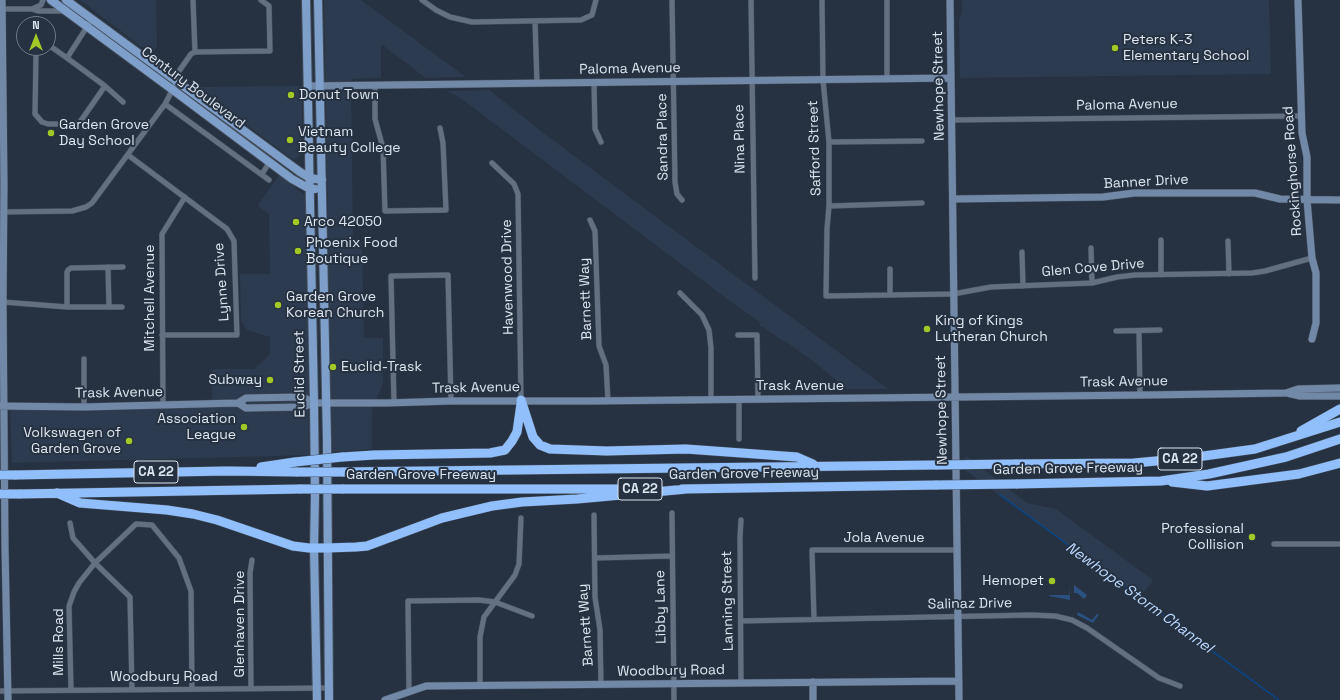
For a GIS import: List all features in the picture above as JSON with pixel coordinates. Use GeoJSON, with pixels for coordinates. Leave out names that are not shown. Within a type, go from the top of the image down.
{"type":"FeatureCollection","features":[{"type":"Feature","properties":{"kind":"highway"},"geometry":{"type":"LineString","coordinates":[[227,471],[342,457],[374,455],[490,454],[505,450],[517,432],[521,400]]}},
{"type":"Feature","properties":{"kind":"highway"},"geometry":{"type":"LineString","coordinates":[[521,400],[533,437],[540,445],[550,449],[607,451],[686,449],[734,452],[797,457],[816,466]]}},
{"type":"Feature","properties":{"kind":"highway"},"geometry":{"type":"LineString","coordinates":[[1289,438],[1340,409]]}},
{"type":"Feature","properties":{"kind":"highway","name":"Garden Grove Freeway"},"geometry":{"type":"LineString","coordinates":[[0,475],[227,471],[342,472],[1134,463],[1164,461],[1255,449],[1340,422]]}},
{"type":"Feature","properties":{"kind":"highway","name":"Garden Grove Freeway"},"geometry":{"type":"LineString","coordinates":[[0,494],[342,488],[687,489],[1161,481],[1209,474],[1286,457],[1340,439]]}},
{"type":"Feature","properties":{"kind":"highway"},"geometry":{"type":"LineString","coordinates":[[1161,481],[1207,486],[1299,474],[1340,463]]}},
{"type":"Feature","properties":{"kind":"highway"},"geometry":{"type":"LineString","coordinates":[[57,493],[80,503],[168,510],[199,516],[287,544],[314,548],[350,548],[368,546],[442,518],[488,506],[687,489]]}},
{"type":"Feature","properties":{"kind":"main road","name":"Century Boulevard"},"geometry":{"type":"LineString","coordinates":[[51,0],[295,181],[310,189],[322,190]]}},
{"type":"Feature","properties":{"kind":"main road","name":"Century Boulevard"},"geometry":{"type":"LineString","coordinates":[[66,0],[300,172],[310,178],[322,180]]}},
{"type":"Feature","properties":{"kind":"main road","name":"Euclid Street"},"geometry":{"type":"LineString","coordinates":[[306,0],[314,404],[314,548],[317,700]]}},
{"type":"Feature","properties":{"kind":"main road","name":"Euclid Street"},"geometry":{"type":"LineString","coordinates":[[318,0],[326,403],[329,700]]}},
{"type":"Feature","properties":{"kind":"main road"},"geometry":{"type":"LineString","coordinates":[[213,120],[221,114]]}},
{"type":"Feature","properties":{"kind":"main road"},"geometry":{"type":"LineString","coordinates":[[316,620],[328,620]]}},
{"type":"Feature","properties":{"kind":"street"},"geometry":{"type":"LineString","coordinates":[[2,0],[1,76],[4,212],[2,231],[4,302],[2,406],[3,691],[8,700]]}},
{"type":"Feature","properties":{"kind":"street"},"geometry":{"type":"LineString","coordinates":[[32,9],[41,5],[43,0]]}},
{"type":"Feature","properties":{"kind":"street"},"geometry":{"type":"LineString","coordinates":[[193,0],[194,52]]}},
{"type":"Feature","properties":{"kind":"street"},"geometry":{"type":"LineString","coordinates":[[4,212],[72,211],[86,207],[97,198],[165,104],[177,81],[177,74],[187,59],[194,52],[270,51],[270,6],[261,0]]}},
{"type":"Feature","properties":{"kind":"street"},"geometry":{"type":"LineString","coordinates":[[422,0],[436,10],[450,17],[472,22],[581,20],[592,15],[596,0]]}},
{"type":"Feature","properties":{"kind":"street","name":"Sandra Place"},"geometry":{"type":"LineString","coordinates":[[672,0],[675,182],[677,194],[682,200]]}},
{"type":"Feature","properties":{"kind":"street","name":"Nina Place"},"geometry":{"type":"LineString","coordinates":[[751,0],[755,278]]}},
{"type":"Feature","properties":{"kind":"street","name":"Safford Street"},"geometry":{"type":"LineString","coordinates":[[822,0],[823,80],[829,142],[829,206],[827,229],[826,296]]}},
{"type":"Feature","properties":{"kind":"street"},"geometry":{"type":"LineString","coordinates":[[887,0],[887,79]]}},
{"type":"Feature","properties":{"kind":"street","name":"Newhope Street"},"geometry":{"type":"LineString","coordinates":[[950,0],[959,700]]}},
{"type":"Feature","properties":{"kind":"street","name":"Rockinghorse Road"},"geometry":{"type":"LineString","coordinates":[[1298,0],[1302,134],[1307,157],[1312,258],[1316,273],[1316,323],[1312,339]]}},
{"type":"Feature","properties":{"kind":"street"},"geometry":{"type":"LineString","coordinates":[[1,9],[66,11]]}},
{"type":"Feature","properties":{"kind":"street"},"geometry":{"type":"LineString","coordinates":[[67,58],[92,19]]}},
{"type":"Feature","properties":{"kind":"street"},"geometry":{"type":"LineString","coordinates":[[535,21],[537,83]]}},
{"type":"Feature","properties":{"kind":"street"},"geometry":{"type":"LineString","coordinates":[[56,50],[105,86],[123,102]]}},
{"type":"Feature","properties":{"kind":"street"},"geometry":{"type":"LineString","coordinates":[[36,56],[35,114],[42,122],[48,124],[74,124],[80,122],[105,86]]}},
{"type":"Feature","properties":{"kind":"street","name":"Paloma Avenue"},"geometry":{"type":"LineString","coordinates":[[308,86],[951,78]]}},
{"type":"Feature","properties":{"kind":"street"},"geometry":{"type":"LineString","coordinates":[[594,82],[595,129],[601,142]]}},
{"type":"Feature","properties":{"kind":"street"},"geometry":{"type":"LineString","coordinates":[[375,85],[375,119],[383,148],[385,211],[446,210],[443,143],[440,128]]}},
{"type":"Feature","properties":{"kind":"street"},"geometry":{"type":"LineString","coordinates":[[165,104],[269,180]]}},
{"type":"Feature","properties":{"kind":"street","name":"Paloma Avenue"},"geometry":{"type":"LineString","coordinates":[[952,120],[1301,116]]}},
{"type":"Feature","properties":{"kind":"street"},"geometry":{"type":"LineString","coordinates":[[829,142],[922,141]]}},
{"type":"Feature","properties":{"kind":"street","name":"Lynne Drive"},"geometry":{"type":"LineString","coordinates":[[128,155],[228,229],[234,241],[238,335],[162,335]]}},
{"type":"Feature","properties":{"kind":"street"},"geometry":{"type":"LineString","coordinates":[[262,174],[269,162]]}},
{"type":"Feature","properties":{"kind":"street","name":"Havenwood Drive"},"geometry":{"type":"LineString","coordinates":[[492,163],[514,184],[518,194],[521,400]]}},
{"type":"Feature","properties":{"kind":"street","name":"Banner Drive"},"geometry":{"type":"LineString","coordinates":[[953,199],[1103,197],[1134,192],[1255,192],[1280,199],[1340,200]]}},
{"type":"Feature","properties":{"kind":"street","name":"Mitchell Avenue"},"geometry":{"type":"LineString","coordinates":[[163,405],[162,234],[185,197]]}},
{"type":"Feature","properties":{"kind":"street"},"geometry":{"type":"LineString","coordinates":[[829,206],[922,203]]}},
{"type":"Feature","properties":{"kind":"street","name":"Barnett Way"},"geometry":{"type":"LineString","coordinates":[[590,220],[595,231],[599,346],[606,365],[608,401]]}},
{"type":"Feature","properties":{"kind":"street"},"geometry":{"type":"LineString","coordinates":[[1161,240],[1162,275]]}},
{"type":"Feature","properties":{"kind":"street"},"geometry":{"type":"LineString","coordinates":[[1228,241],[1229,274]]}},
{"type":"Feature","properties":{"kind":"street"},"geometry":{"type":"LineString","coordinates":[[1091,248],[1092,283]]}},
{"type":"Feature","properties":{"kind":"street"},"geometry":{"type":"LineString","coordinates":[[1022,252],[1023,286]]}},
{"type":"Feature","properties":{"kind":"street","name":"Glen Cove Drive"},"geometry":{"type":"LineString","coordinates":[[826,296],[953,294],[991,287],[1092,283],[1126,276],[1265,272],[1312,258]]}},
{"type":"Feature","properties":{"kind":"street"},"geometry":{"type":"LineString","coordinates":[[67,307],[68,270],[71,268],[123,266]]}},
{"type":"Feature","properties":{"kind":"street"},"geometry":{"type":"LineString","coordinates":[[108,267],[109,307]]}},
{"type":"Feature","properties":{"kind":"street"},"geometry":{"type":"LineString","coordinates":[[890,269],[890,294]]}},
{"type":"Feature","properties":{"kind":"street"},"geometry":{"type":"LineString","coordinates":[[394,403],[391,276],[448,275],[451,401]]}},
{"type":"Feature","properties":{"kind":"street"},"geometry":{"type":"LineString","coordinates":[[680,293],[702,315],[709,330],[711,348],[711,400]]}},
{"type":"Feature","properties":{"kind":"street"},"geometry":{"type":"LineString","coordinates":[[4,302],[67,307],[122,307]]}},
{"type":"Feature","properties":{"kind":"street"},"geometry":{"type":"LineString","coordinates":[[1116,331],[1160,330]]}},
{"type":"Feature","properties":{"kind":"street"},"geometry":{"type":"LineString","coordinates":[[1139,331],[1140,395]]}},
{"type":"Feature","properties":{"kind":"street"},"geometry":{"type":"LineString","coordinates":[[738,335],[757,335],[758,399]]}},
{"type":"Feature","properties":{"kind":"street"},"geometry":{"type":"LineString","coordinates":[[84,359],[84,407]]}},
{"type":"Feature","properties":{"kind":"street","name":"Trask Avenue"},"geometry":{"type":"LineString","coordinates":[[238,403],[246,408],[303,407],[326,403],[1140,395],[1286,392],[1298,389],[1340,388]]}},
{"type":"Feature","properties":{"kind":"street","name":"Trask Avenue"},"geometry":{"type":"LineString","coordinates":[[1286,392],[1300,396],[1340,396]]}},
{"type":"Feature","properties":{"kind":"street","name":"Trask Avenue"},"geometry":{"type":"LineString","coordinates":[[2,406],[84,407],[238,403],[246,398],[303,397],[314,404]]}},
{"type":"Feature","properties":{"kind":"street"},"geometry":{"type":"LineString","coordinates":[[739,399],[739,439]]}},
{"type":"Feature","properties":{"kind":"street","name":"Libby Lane"},"geometry":{"type":"LineString","coordinates":[[672,513],[674,700]]}},
{"type":"Feature","properties":{"kind":"street","name":"Barnett Way"},"geometry":{"type":"LineString","coordinates":[[594,515],[595,597],[600,630],[601,685]]}},
{"type":"Feature","properties":{"kind":"street"},"geometry":{"type":"LineString","coordinates":[[480,685],[480,637],[484,617],[515,575],[519,564],[521,518]]}},
{"type":"Feature","properties":{"kind":"street","name":"Lanning Street"},"geometry":{"type":"LineString","coordinates":[[741,520],[741,683]]}},
{"type":"Feature","properties":{"kind":"street"},"geometry":{"type":"LineString","coordinates":[[70,523],[73,538],[130,597],[132,690]]}},
{"type":"Feature","properties":{"kind":"street","name":"Mills Road"},"geometry":{"type":"LineString","coordinates":[[71,690],[69,606],[74,592],[95,562],[136,524],[152,525],[179,558],[191,591],[192,689]]}},
{"type":"Feature","properties":{"kind":"street"},"geometry":{"type":"LineString","coordinates":[[1274,544],[1340,544]]}},
{"type":"Feature","properties":{"kind":"street","name":"Jola Avenue"},"geometry":{"type":"LineString","coordinates":[[814,619],[812,550],[957,550]]}},
{"type":"Feature","properties":{"kind":"street"},"geometry":{"type":"LineString","coordinates":[[594,558],[672,556]]}},
{"type":"Feature","properties":{"kind":"street","name":"Glenhaven Drive"},"geometry":{"type":"LineString","coordinates":[[251,689],[250,573],[252,560]]}},
{"type":"Feature","properties":{"kind":"street"},"geometry":{"type":"LineString","coordinates":[[409,692],[408,601],[479,600],[495,602],[532,616]]}},
{"type":"Feature","properties":{"kind":"street","name":"Salinaz Drive"},"geometry":{"type":"LineString","coordinates":[[741,620],[1040,615],[1060,617],[1072,620],[1092,630],[1160,678],[1180,686]]}},
{"type":"Feature","properties":{"kind":"street","name":"Woodbury Road"},"geometry":{"type":"LineString","coordinates":[[385,700],[426,686],[959,681]]}},
{"type":"Feature","properties":{"kind":"street"},"geometry":{"type":"LineString","coordinates":[[813,682],[813,700]]}},
{"type":"Feature","properties":{"kind":"street","name":"Woodbury Road"},"geometry":{"type":"LineString","coordinates":[[3,691],[328,688]]}},
{"type":"Feature","properties":{"kind":"shaded area"},"geometry":{"type":"Polygon","coordinates":[[[80,0],[156,0],[157,47],[151,54],[80,0]]]}},
{"type":"Feature","properties":{"kind":"shaded area"},"geometry":{"type":"Polygon","coordinates":[[[324,0],[361,0],[466,77],[426,78],[381,44],[381,78],[351,79],[353,243],[362,243],[364,338],[383,338],[383,383],[372,411],[372,449],[332,452],[324,0]]]}},
{"type":"Feature","properties":{"kind":"shaded area","name":"Peters K-3 Elementary School"},"geometry":{"type":"Polygon","coordinates":[[[962,0],[1269,0],[1271,74],[960,78],[959,21],[962,12],[962,0]]]}},
{"type":"Feature","properties":{"kind":"shaded area"},"geometry":{"type":"Polygon","coordinates":[[[302,86],[302,153],[295,159],[291,158],[197,87],[302,86]]]}},
{"type":"Feature","properties":{"kind":"shaded area"},"geometry":{"type":"Polygon","coordinates":[[[489,90],[550,138],[888,389],[847,389],[813,361],[785,341],[763,327],[760,327],[760,322],[459,97],[447,91],[489,90]]]}},
{"type":"Feature","properties":{"kind":"shaded area"},"geometry":{"type":"Polygon","coordinates":[[[279,175],[306,196],[309,455],[12,463],[10,408],[212,402],[212,369],[254,369],[270,354],[270,337],[247,330],[241,321],[240,274],[270,274],[269,214],[257,206],[279,175]]]}},
{"type":"Feature","properties":{"kind":"shaded area"},"geometry":{"type":"Polygon","coordinates":[[[965,455],[1027,503],[1056,509],[1153,580],[1140,597],[966,471],[965,455]]]}},
{"type":"Feature","properties":{"kind":"shaded area"},"geometry":{"type":"Polygon","coordinates":[[[1074,585],[1087,595],[1084,599],[1077,593],[1074,593],[1074,585]]]}},
{"type":"Feature","properties":{"kind":"shaded area"},"geometry":{"type":"Polygon","coordinates":[[[1069,586],[1070,600],[1049,596],[1069,595],[1069,586]]]}},
{"type":"Feature","properties":{"kind":"shaded area"},"geometry":{"type":"Polygon","coordinates":[[[1078,612],[1092,620],[1097,614],[1099,614],[1093,623],[1077,615],[1078,612]]]}},
{"type":"Feature","properties":{"kind":"waterway","name":"Newhope Storm Channel"},"geometry":{"type":"LineString","coordinates":[[1000,495],[1279,700]]}},
{"type":"Feature","properties":{"kind":"place","name":"Peters K-3 Elementary School"},"geometry":{"type":"Point","coordinates":[1115,48]}},
{"type":"Feature","properties":{"kind":"place","name":"Donut Town"},"geometry":{"type":"Point","coordinates":[291,95]}},
{"type":"Feature","properties":{"kind":"place","name":"Garden Grove Day School"},"geometry":{"type":"Point","coordinates":[51,133]}},
{"type":"Feature","properties":{"kind":"place","name":"Vietnam Beauty College"},"geometry":{"type":"Point","coordinates":[290,140]}},
{"type":"Feature","properties":{"kind":"place","name":"Arco 42050"},"geometry":{"type":"Point","coordinates":[296,222]}},
{"type":"Feature","properties":{"kind":"place","name":"Phoenix Food Boutique"},"geometry":{"type":"Point","coordinates":[298,251]}},
{"type":"Feature","properties":{"kind":"place","name":"Garden Grove Korean Church"},"geometry":{"type":"Point","coordinates":[278,305]}},
{"type":"Feature","properties":{"kind":"place","name":"King of Kings Lutheran Church"},"geometry":{"type":"Point","coordinates":[927,329]}},
{"type":"Feature","properties":{"kind":"place","name":"Euclid-Trask"},"geometry":{"type":"Point","coordinates":[333,367]}},
{"type":"Feature","properties":{"kind":"place","name":"Subway"},"geometry":{"type":"Point","coordinates":[270,380]}},
{"type":"Feature","properties":{"kind":"place","name":"Association League"},"geometry":{"type":"Point","coordinates":[244,427]}},
{"type":"Feature","properties":{"kind":"place","name":"Volkswagen of Garden Grove"},"geometry":{"type":"Point","coordinates":[129,441]}},
{"type":"Feature","properties":{"kind":"place","name":"Professional Collision"},"geometry":{"type":"Point","coordinates":[1252,537]}},
{"type":"Feature","properties":{"kind":"place","name":"Hemopet"},"geometry":{"type":"Point","coordinates":[1052,581]}}]}
